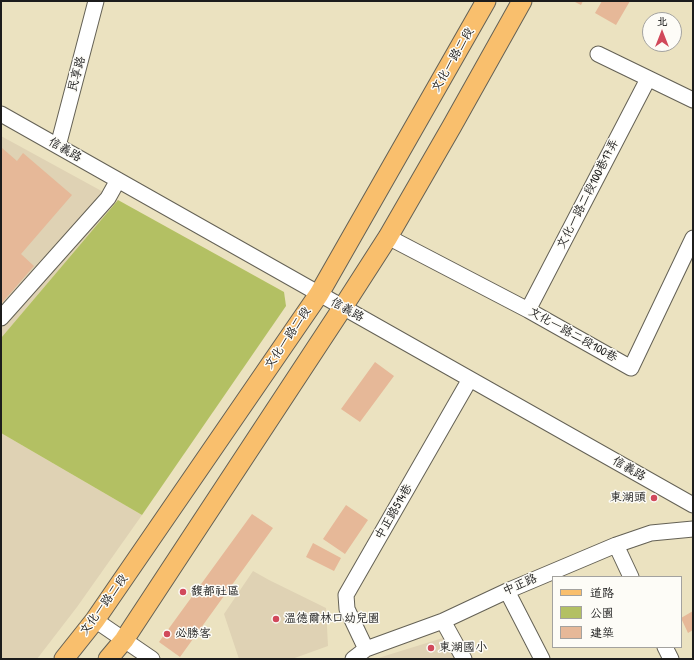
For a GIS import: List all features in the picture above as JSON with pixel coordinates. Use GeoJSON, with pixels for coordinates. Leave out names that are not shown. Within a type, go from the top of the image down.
{"type":"FeatureCollection","features":[{"type":"Feature","properties":{"kind":"main road","name":"文化一路二段"},"geometry":{"type":"LineString","coordinates":[[64,659],[95,620],[319,294],[486,1]]}},
{"type":"Feature","properties":{"kind":"main road"},"geometry":{"type":"LineString","coordinates":[[108,659],[124,640],[388,237],[522,1]]}},
{"type":"Feature","properties":{"kind":"street","name":"民享路"},"geometry":{"type":"LineString","coordinates":[[58,146],[96,1]]}},
{"type":"Feature","properties":{"kind":"street"},"geometry":{"type":"LineString","coordinates":[[598,54],[693,100]]}},
{"type":"Feature","properties":{"kind":"street","name":"文化一路二段100巷17弄"},"geometry":{"type":"LineString","coordinates":[[528,310],[648,79]]}},
{"type":"Feature","properties":{"kind":"street","name":"信義路"},"geometry":{"type":"LineString","coordinates":[[1,114],[693,505]]}},
{"type":"Feature","properties":{"kind":"street"},"geometry":{"type":"LineString","coordinates":[[1,318],[108,198],[118,180]]}},
{"type":"Feature","properties":{"kind":"street","name":"文化一路二段100巷"},"geometry":{"type":"LineString","coordinates":[[388,237],[528,310],[631,368],[693,238]]}},
{"type":"Feature","properties":{"kind":"street","name":"中正路514巷"},"geometry":{"type":"LineString","coordinates":[[366,649],[347,609],[346,595],[470,379]]}},
{"type":"Feature","properties":{"kind":"street","name":"中正路"},"geometry":{"type":"LineString","coordinates":[[353,659],[366,649],[443,621],[507,591],[616,545],[651,533],[693,529]]}},
{"type":"Feature","properties":{"kind":"street"},"geometry":{"type":"LineString","coordinates":[[616,545],[631,576]]}},
{"type":"Feature","properties":{"kind":"street"},"geometry":{"type":"LineString","coordinates":[[507,591],[542,659]]}},
{"type":"Feature","properties":{"kind":"street"},"geometry":{"type":"LineString","coordinates":[[95,620],[152,659]]}},
{"type":"Feature","properties":{"kind":"street"},"geometry":{"type":"LineString","coordinates":[[443,621],[464,659]]}},
{"type":"Feature","properties":{"kind":"street"},"geometry":{"type":"LineString","coordinates":[[666,648],[671,659]]}},
{"type":"Feature","properties":{"kind":"shaded area"},"geometry":{"type":"Polygon","coordinates":[[[1,136],[118,200],[1,338],[1,136]]]}},
{"type":"Feature","properties":{"kind":"shaded area"},"geometry":{"type":"Polygon","coordinates":[[[1,433],[142,515],[77,607],[37,659],[1,659],[1,433]]]}},
{"type":"Feature","properties":{"kind":"shaded area","name":"溫德爾林口幼兒園"},"geometry":{"type":"Polygon","coordinates":[[[253,571],[326,608],[328,646],[292,659],[239,659],[224,614],[253,571]]]}},
{"type":"Feature","properties":{"kind":"shaded area","name":"東湖國小"},"geometry":{"type":"Polygon","coordinates":[[[446,637],[458,659],[375,659],[446,637]]]}},
{"type":"Feature","properties":{"kind":"green space"},"geometry":{"type":"Polygon","coordinates":[[[118,200],[284,292],[286,306],[142,515],[1,433],[1,338],[118,200]]]}},
{"type":"Feature","properties":{"kind":"building"},"geometry":{"type":"Polygon","coordinates":[[[573,1],[583,1],[581,5],[573,1]]]}},
{"type":"Feature","properties":{"kind":"building"},"geometry":{"type":"Polygon","coordinates":[[[602,1],[630,1],[616,25],[595,13],[602,1]]]}},
{"type":"Feature","properties":{"kind":"building"},"geometry":{"type":"Polygon","coordinates":[[[2,148],[17,161],[23,153],[72,195],[21,254],[34,266],[1,304],[1,150],[2,148]]]}},
{"type":"Feature","properties":{"kind":"building"},"geometry":{"type":"Polygon","coordinates":[[[375,362],[394,376],[360,422],[341,409],[375,362]]]}},
{"type":"Feature","properties":{"kind":"building"},"geometry":{"type":"Polygon","coordinates":[[[346,505],[368,520],[345,554],[323,539],[346,505]]]}},
{"type":"Feature","properties":{"kind":"building"},"geometry":{"type":"Polygon","coordinates":[[[252,514],[273,528],[180,657],[159,642],[252,514]]]}},
{"type":"Feature","properties":{"kind":"building"},"geometry":{"type":"Polygon","coordinates":[[[313,543],[341,558],[334,571],[306,557],[313,543]]]}},
{"type":"Feature","properties":{"kind":"building"},"geometry":{"type":"Polygon","coordinates":[[[693,611],[693,630],[688,633],[682,617],[693,611]]]}},
{"type":"Feature","properties":{"kind":"place","name":"東湖頭"},"geometry":{"type":"Point","coordinates":[654,498]}},
{"type":"Feature","properties":{"kind":"place","name":"馥都社區"},"geometry":{"type":"Point","coordinates":[183,592]}},
{"type":"Feature","properties":{"kind":"place","name":"溫德爾林口幼兒園"},"geometry":{"type":"Point","coordinates":[276,619]}},
{"type":"Feature","properties":{"kind":"place","name":"必勝客"},"geometry":{"type":"Point","coordinates":[167,634]}},
{"type":"Feature","properties":{"kind":"place","name":"東湖國小"},"geometry":{"type":"Point","coordinates":[431,648]}}]}
